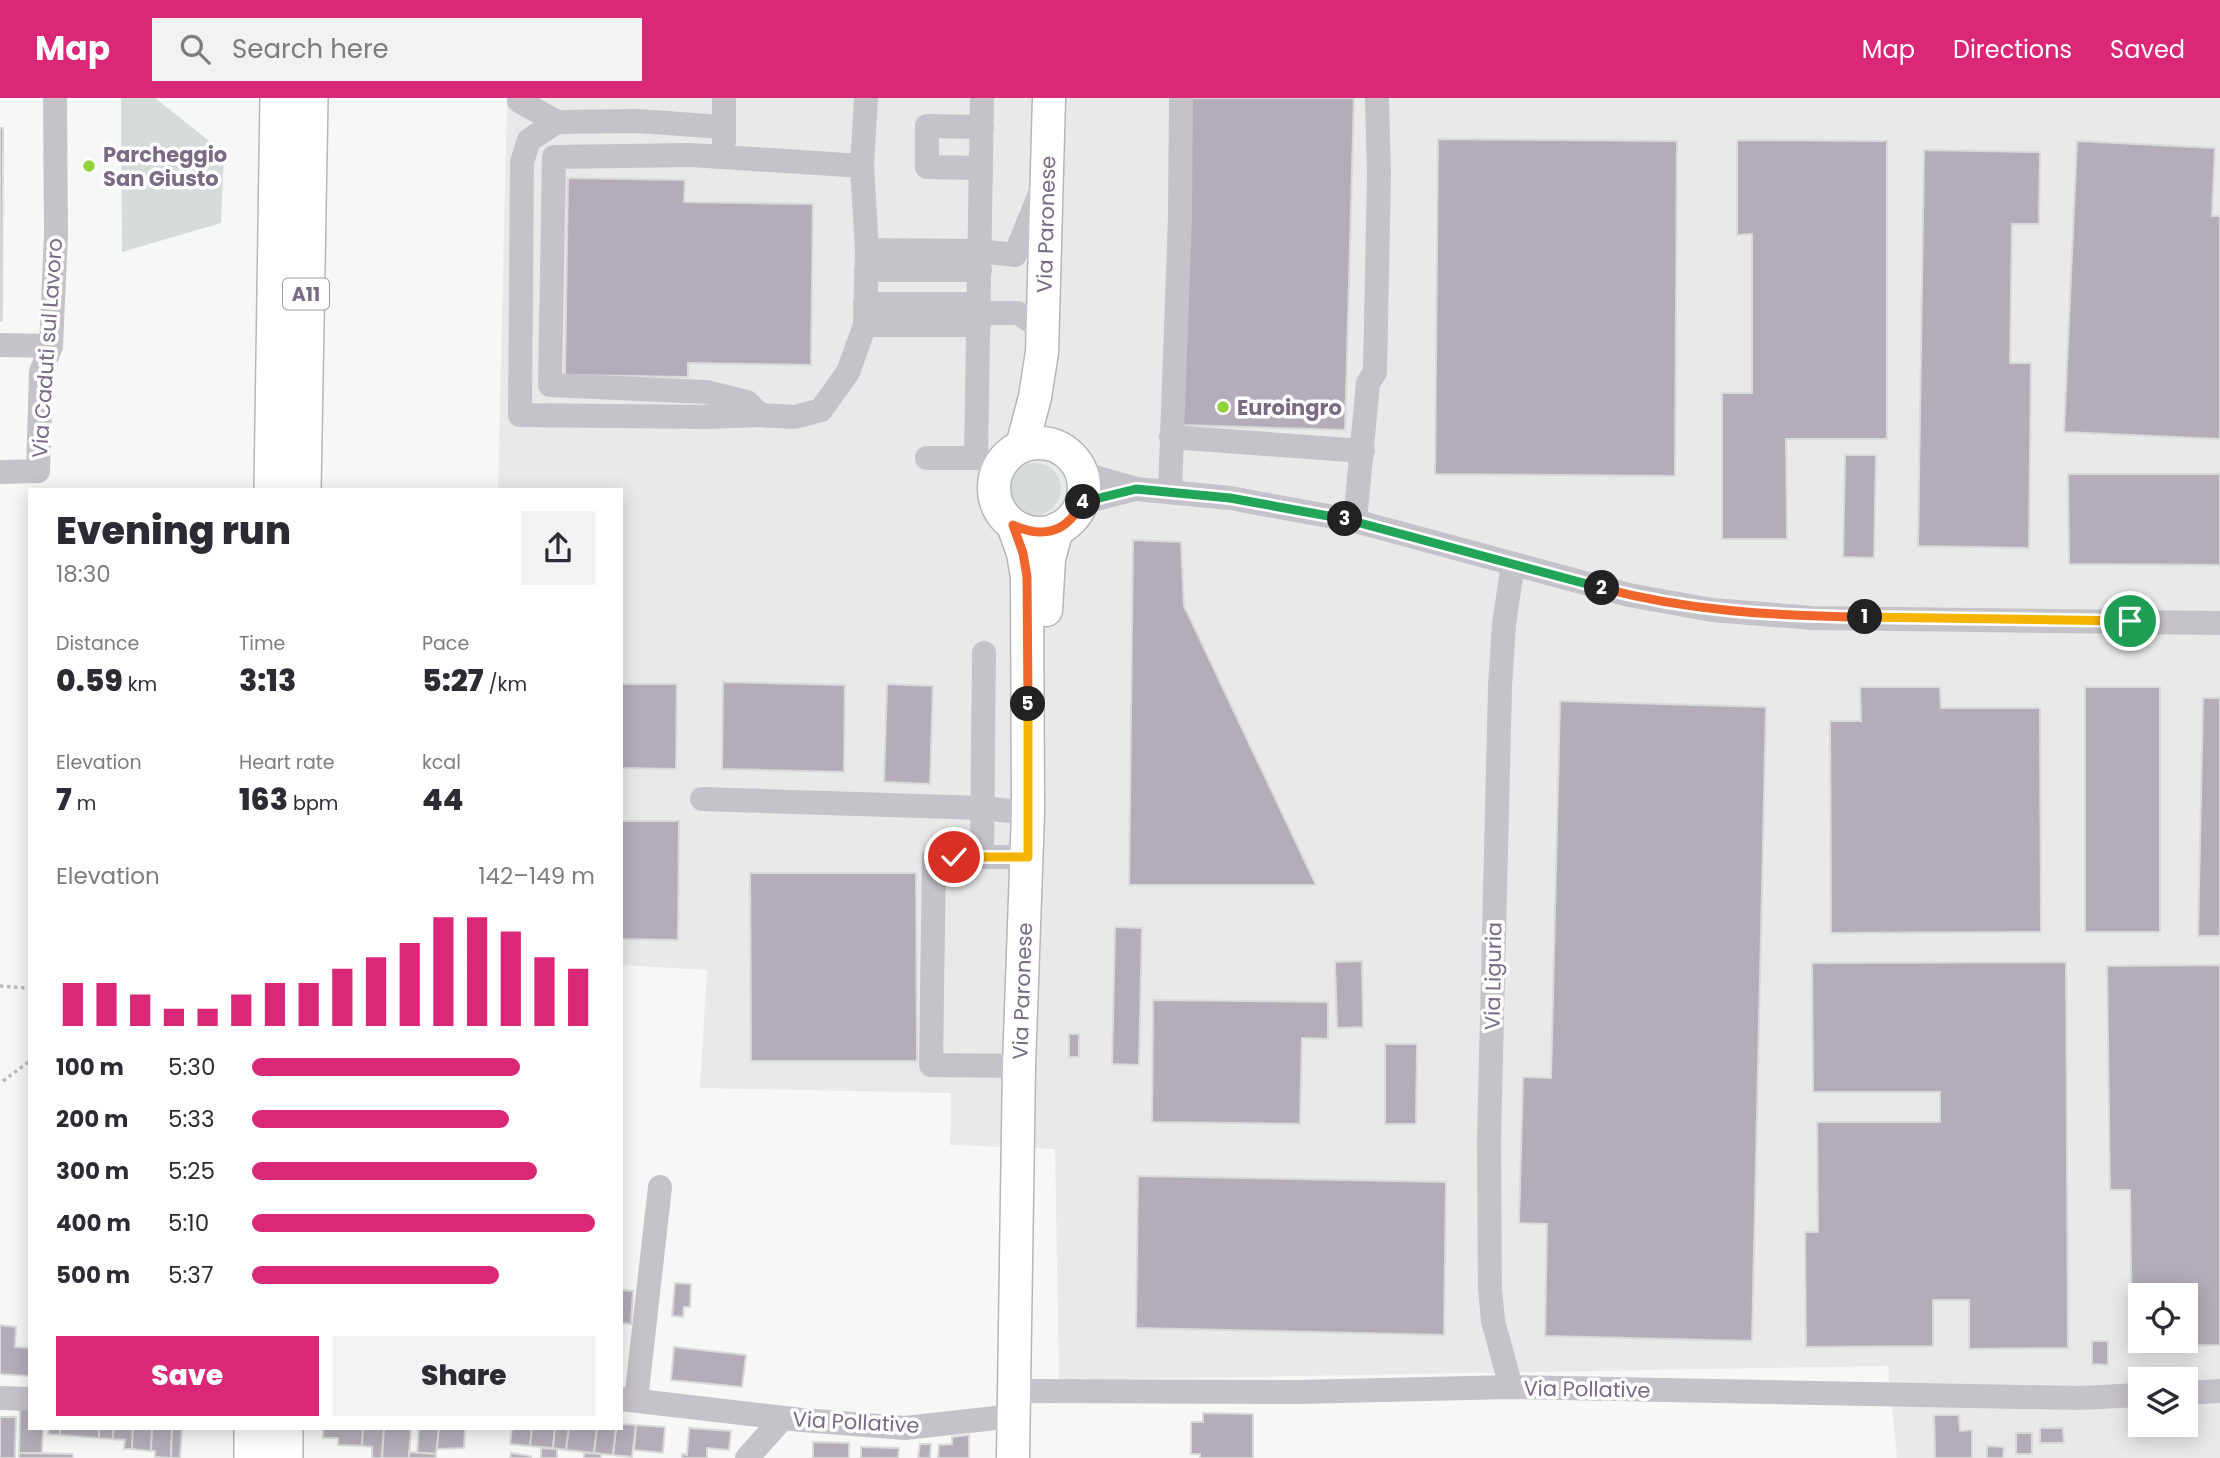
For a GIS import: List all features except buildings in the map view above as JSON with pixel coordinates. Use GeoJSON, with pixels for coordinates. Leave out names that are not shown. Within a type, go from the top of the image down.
{"type":"FeatureCollection","features":[{"type":"Feature","properties":{"kind":"highway","name":"A11"},"geometry":{"type":"LineString","coordinates":[[272,488],[278,98]]}},
{"type":"Feature","properties":{"kind":"highway","name":"A11"},"geometry":{"type":"LineString","coordinates":[[303,488],[310,98]]}},
{"type":"Feature","properties":{"kind":"highway"},"geometry":{"type":"LineString","coordinates":[[252,1458],[253,1430]]}},
{"type":"Feature","properties":{"kind":"highway"},"geometry":{"type":"LineString","coordinates":[[285,1430],[285,1458]]}},
{"type":"Feature","properties":{"kind":"main road","name":"Via Paronese"},"geometry":{"type":"LineString","coordinates":[[1013,1458],[1020,1066],[1028,857],[1027,577],[1023,553],[1013,525],[1003,516],[996,503],[994,490],[995,476],[1001,463],[1010,453],[1023,446],[1035,397],[1043,340],[1049,98]]}},
{"type":"Feature","properties":{"kind":"main road","name":"Via Paronese"},"geometry":{"type":"LineString","coordinates":[[1043,340],[1059,448]]}},
{"type":"Feature","properties":{"kind":"main road"},"geometry":{"type":"LineString","coordinates":[[1023,446],[1035,443],[1059,448],[1076,463],[1081,488]]}},
{"type":"Feature","properties":{"kind":"main road","name":"Via Paronese"},"geometry":{"type":"LineString","coordinates":[[1033,1458],[1047,577],[1057,529],[1076,514],[1081,488]]}},
{"type":"Feature","properties":{"kind":"main road"},"geometry":{"type":"LineString","coordinates":[[1013,525],[1027,532],[1042,533],[1057,529]]}},
{"type":"Feature","properties":{"kind":"street","name":"Via Caduti sul Lavoro"},"geometry":{"type":"LineString","coordinates":[[0,472],[38,471],[41,372],[51,346],[55,234],[55,98]]}},
{"type":"Feature","properties":{"kind":"street"},"geometry":{"type":"LineString","coordinates":[[520,98],[519,101],[557,122]]}},
{"type":"Feature","properties":{"kind":"street"},"geometry":{"type":"LineString","coordinates":[[724,98],[725,159]]}},
{"type":"Feature","properties":{"kind":"street"},"geometry":{"type":"LineString","coordinates":[[723,127],[637,109],[557,122],[529,140],[522,162],[520,415],[795,417],[821,410],[848,372],[865,314],[867,260],[862,166],[866,98]]}},
{"type":"Feature","properties":{"kind":"street"},"geometry":{"type":"LineString","coordinates":[[927,458],[976,458],[982,98]]}},
{"type":"Feature","properties":{"kind":"street"},"geometry":{"type":"LineString","coordinates":[[1170,492],[1180,230],[1181,98]]}},
{"type":"Feature","properties":{"kind":"street"},"geometry":{"type":"LineString","coordinates":[[1355,521],[1368,383],[1375,372],[1379,174],[1377,98]]}},
{"type":"Feature","properties":{"kind":"street"},"geometry":{"type":"LineString","coordinates":[[981,168],[927,167],[927,126],[982,127]]}},
{"type":"Feature","properties":{"kind":"street"},"geometry":{"type":"LineString","coordinates":[[760,415],[747,402],[706,392],[550,385],[554,157],[691,155],[862,166]]}},
{"type":"Feature","properties":{"kind":"street"},"geometry":{"type":"LineString","coordinates":[[867,260],[980,261],[1016,255],[1048,177]]}},
{"type":"Feature","properties":{"kind":"street"},"geometry":{"type":"LineString","coordinates":[[865,314],[1018,313],[1043,340]]}},
{"type":"Feature","properties":{"kind":"street"},"geometry":{"type":"LineString","coordinates":[[0,345],[51,346]]}},
{"type":"Feature","properties":{"kind":"street"},"geometry":{"type":"LineString","coordinates":[[1171,431],[1363,451]]}},
{"type":"Feature","properties":{"kind":"street"},"geometry":{"type":"LineString","coordinates":[[1081,488],[1136,489],[1230,498],[1355,521],[1629,595],[1712,610],[1813,618],[2220,622]]}},
{"type":"Feature","properties":{"kind":"street","name":"Via Liguria"},"geometry":{"type":"LineString","coordinates":[[1511,1387],[1491,1307],[1489,1140],[1500,686],[1504,624],[1513,564]]}},
{"type":"Feature","properties":{"kind":"street"},"geometry":{"type":"LineString","coordinates":[[982,857],[984,653]]}},
{"type":"Feature","properties":{"kind":"street"},"geometry":{"type":"LineString","coordinates":[[702,799],[983,808],[1028,813]]}},
{"type":"Feature","properties":{"kind":"street"},"geometry":{"type":"LineString","coordinates":[[1020,1066],[931,1065],[934,857],[1028,857]]}},
{"type":"Feature","properties":{"kind":"street"},"geometry":{"type":"LineString","coordinates":[[629,1400],[660,1187]]}},
{"type":"Feature","properties":{"kind":"street","name":"Via Pollative"},"geometry":{"type":"LineString","coordinates":[[1034,1391],[1299,1392],[1511,1387],[2078,1398],[2128,1396]]}},
{"type":"Feature","properties":{"kind":"street"},"geometry":{"type":"LineString","coordinates":[[2198,1392],[2220,1391]]}},
{"type":"Feature","properties":{"kind":"street"},"geometry":{"type":"LineString","coordinates":[[0,1398],[28,1399]]}},
{"type":"Feature","properties":{"kind":"street","name":"Via Pollative"},"geometry":{"type":"LineString","coordinates":[[629,1400],[783,1418],[905,1428],[1014,1416]]}},
{"type":"Feature","properties":{"kind":"street","name":"Via Pollative"},"geometry":{"type":"LineString","coordinates":[[747,1458],[783,1418]]}},
{"type":"Feature","properties":{"kind":"path"},"geometry":{"type":"LineString","coordinates":[[0,986],[28,988]]}},
{"type":"Feature","properties":{"kind":"path"},"geometry":{"type":"LineString","coordinates":[[3,1081],[28,1062]]}},
{"type":"Feature","properties":{"kind":"shaded area"},"geometry":{"type":"Polygon","coordinates":[[[121,98],[155,98],[224,153],[221,223],[122,252],[121,98]]]}},
{"type":"Feature","properties":{"kind":"shaded area"},"geometry":{"type":"Polygon","coordinates":[[[507,98],[2220,98],[2220,1458],[1897,1458],[1888,1366],[1059,1380],[1055,1149],[950,1145],[951,1093],[700,1088],[707,970],[623,965],[623,488],[498,488],[507,98]]]}},
{"type":"Feature","properties":{"kind":"shaded area"},"geometry":{"type":"Polygon","coordinates":[[[1035,463],[1045,465],[1053,471],[1059,479],[1059,499],[1053,507],[1045,513],[1035,515],[1025,513],[1017,507],[1011,499],[1009,489],[1011,479],[1017,471],[1025,465],[1035,463]]]}},
{"type":"Feature","properties":{"kind":"place","name":"Parcheggio San Giusto"},"geometry":{"type":"Point","coordinates":[89,166]}},
{"type":"Feature","properties":{"kind":"place","name":"Euroingro"},"geometry":{"type":"Point","coordinates":[1223,407]}},
{"type":"Feature","properties":{"kind":"route"},"geometry":{"type":"LineString","coordinates":[[954,857],[1028,857],[1027,577],[1023,553],[1013,525],[1027,532],[1042,533],[1057,529],[1068,523],[1081,503],[1136,489],[1230,498],[1355,521],[1629,595],[1712,610],[1813,618],[2130,621]]}}]}
